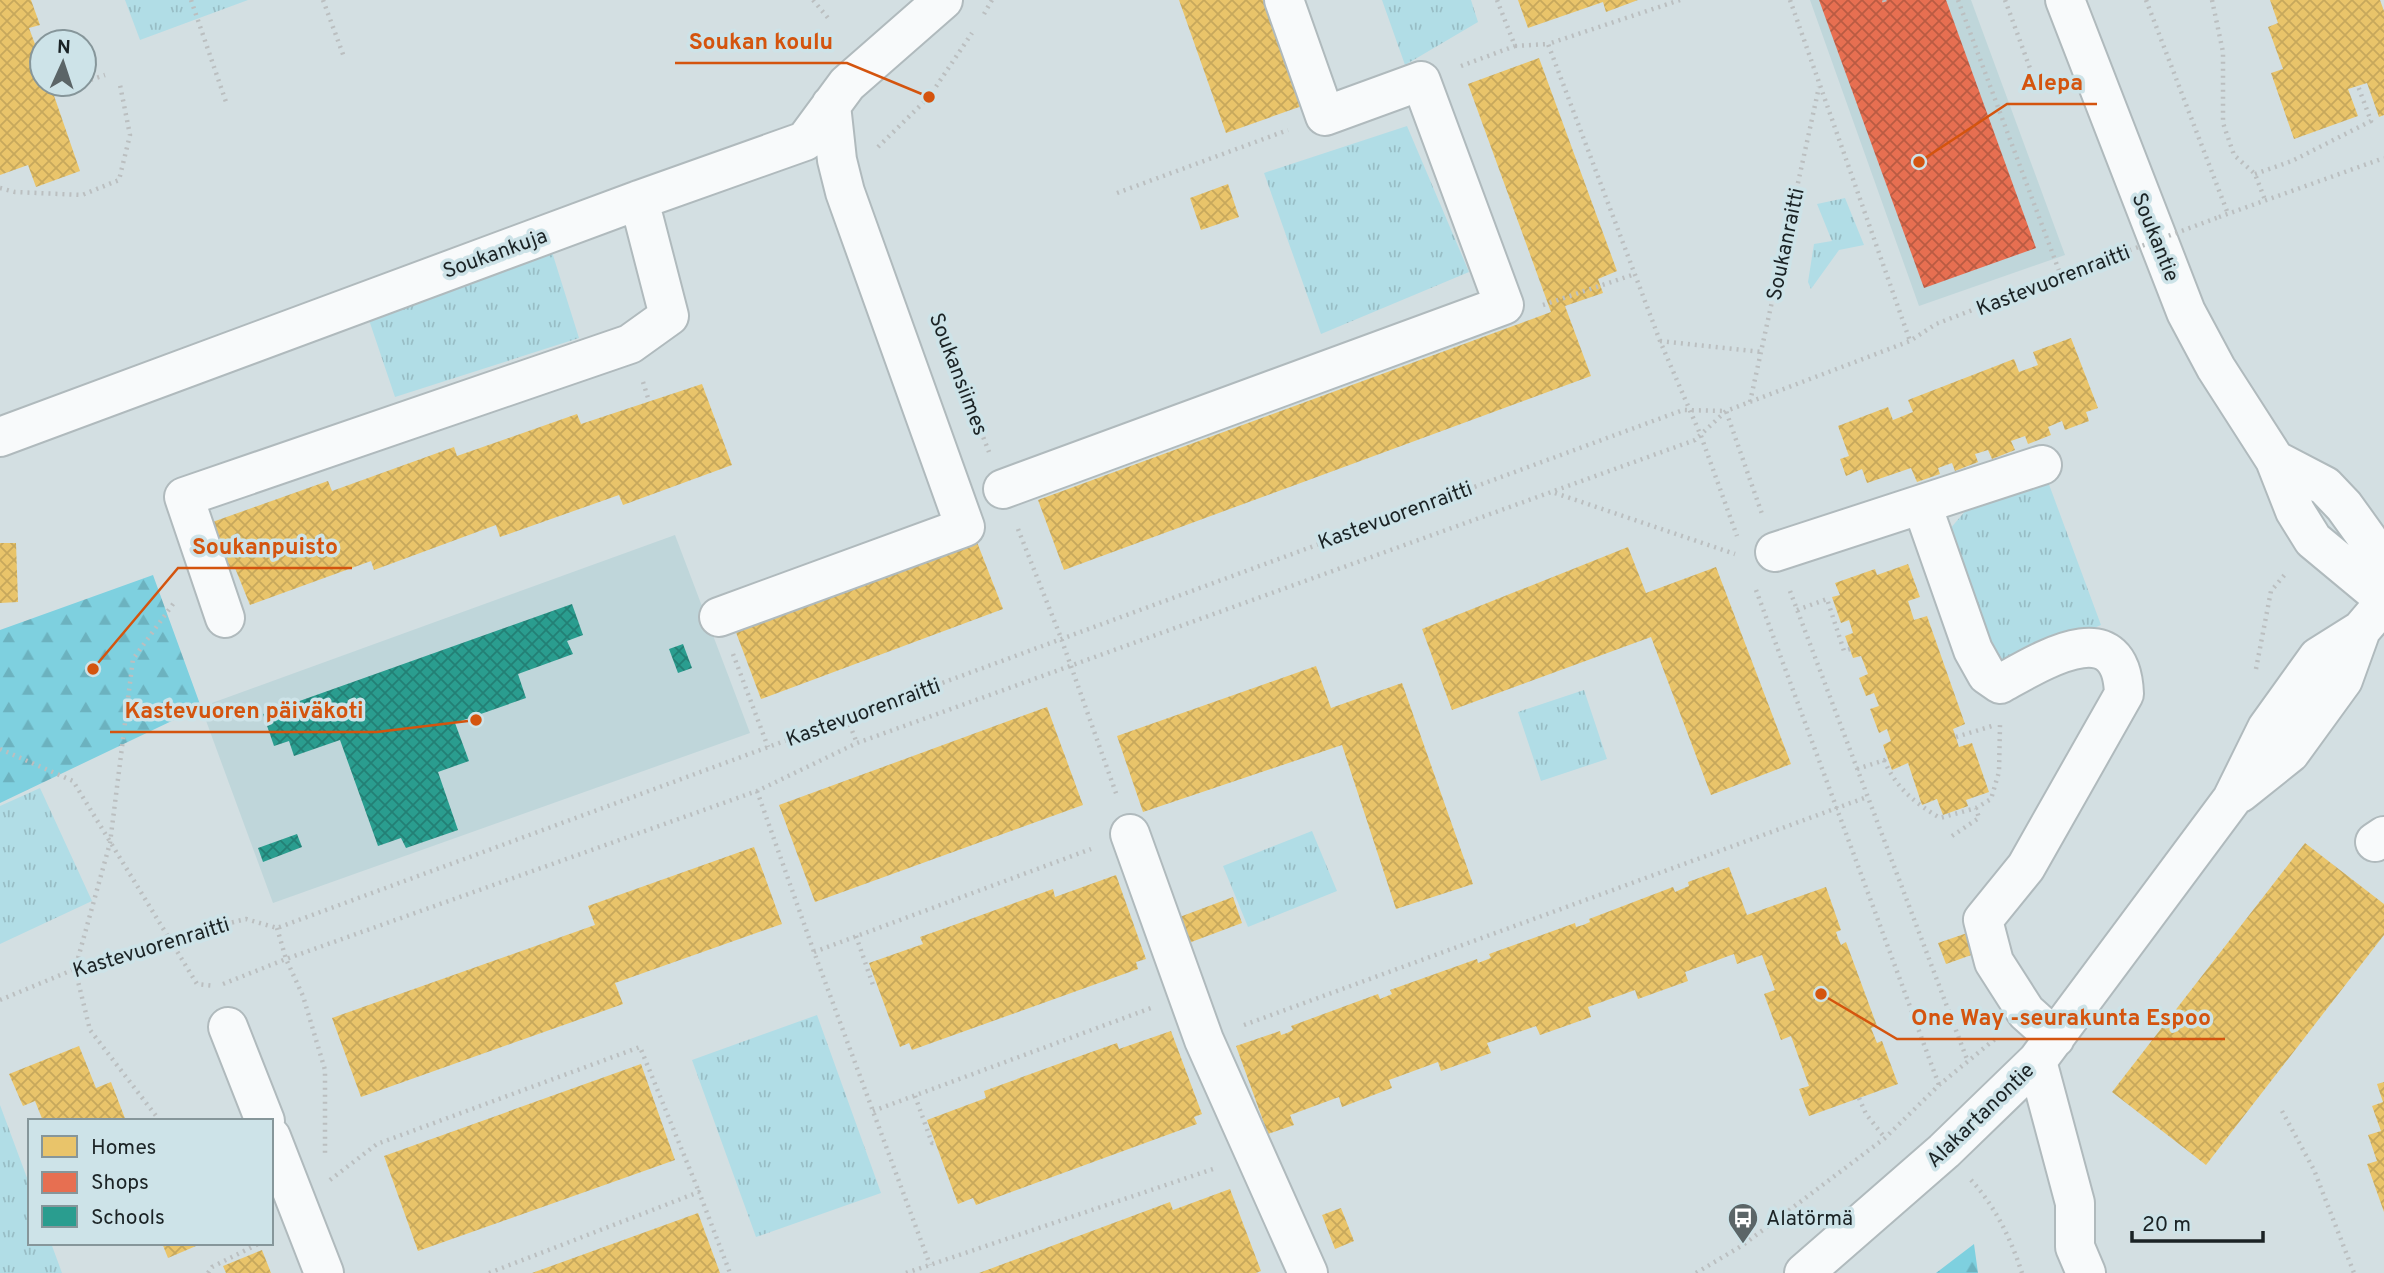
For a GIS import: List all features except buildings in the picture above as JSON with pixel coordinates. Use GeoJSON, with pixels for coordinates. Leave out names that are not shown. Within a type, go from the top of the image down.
{"type":"FeatureCollection","features":[{"type":"Feature","properties":{"kind":"street","name":"Soukankuja"},"geometry":{"type":"LineString","coordinates":[[0,437],[805,141],[847,84],[943,0]]}},
{"type":"Feature","properties":{"kind":"street"},"geometry":{"type":"LineString","coordinates":[[1003,489],[1504,305],[1421,81],[1325,116],[1284,0]]}},
{"type":"Feature","properties":{"kind":"street","name":"Soukantie"},"geometry":{"type":"LineString","coordinates":[[2065,0],[2186,312],[2216,368],[2275,460],[2295,511],[2314,540],[2378,607]]}},
{"type":"Feature","properties":{"kind":"street"},"geometry":{"type":"LineString","coordinates":[[719,617],[965,527],[845,192],[837,160],[831,105]]}},
{"type":"Feature","properties":{"kind":"street"},"geometry":{"type":"LineString","coordinates":[[225,618],[184,497],[630,344],[669,316],[639,200]]}},
{"type":"Feature","properties":{"kind":"street","name":"Soukantie"},"geometry":{"type":"LineString","coordinates":[[2275,460],[2325,486],[2344,506],[2367,538],[2378,607]]}},
{"type":"Feature","properties":{"kind":"street"},"geometry":{"type":"LineString","coordinates":[[1760,554],[2042,465]]}},
{"type":"Feature","properties":{"kind":"street"},"geometry":{"type":"LineString","coordinates":[[1922,505],[1973,650],[1987,675],[2000,684],[2062,652],[2089,647],[2101,650],[2114,659],[2123,676],[2123,694],[2026,867],[1983,920],[1994,962],[2046,1049],[2075,1203],[2075,1247],[2086,1273]]}},
{"type":"Feature","properties":{"kind":"street","name":"Alakartanontie"},"geometry":{"type":"LineString","coordinates":[[1804,1273],[1944,1151],[2046,1049],[2232,799],[2290,753],[2343,680],[2378,607]]}},
{"type":"Feature","properties":{"kind":"street"},"geometry":{"type":"LineString","coordinates":[[1130,834],[1204,1040],[1307,1273]]}},
{"type":"Feature","properties":{"kind":"street"},"geometry":{"type":"LineString","coordinates":[[228,1027],[264,1119]]}},
{"type":"Feature","properties":{"kind":"street"},"geometry":{"type":"LineString","coordinates":[[273,1142],[324,1273]]}},
{"type":"Feature","properties":{"kind":"path"},"geometry":{"type":"LineString","coordinates":[[191,0],[226,102]]}},
{"type":"Feature","properties":{"kind":"path"},"geometry":{"type":"LineString","coordinates":[[323,0],[344,57]]}},
{"type":"Feature","properties":{"kind":"path"},"geometry":{"type":"LineString","coordinates":[[813,0],[828,19]]}},
{"type":"Feature","properties":{"kind":"path"},"geometry":{"type":"LineString","coordinates":[[981,19],[992,0]]}},
{"type":"Feature","properties":{"kind":"path"},"geometry":{"type":"LineString","coordinates":[[1497,0],[1515,47]]}},
{"type":"Feature","properties":{"kind":"path"},"geometry":{"type":"LineString","coordinates":[[1421,81],[1515,47],[1548,44],[1680,0]]}},
{"type":"Feature","properties":{"kind":"path"},"geometry":{"type":"LineString","coordinates":[[1790,0],[1910,341]]}},
{"type":"Feature","properties":{"kind":"path"},"geometry":{"type":"LineString","coordinates":[[1958,0],[2061,276]]}},
{"type":"Feature","properties":{"kind":"path"},"geometry":{"type":"LineString","coordinates":[[2005,0],[2031,71]]}},
{"type":"Feature","properties":{"kind":"path"},"geometry":{"type":"LineString","coordinates":[[2146,0],[2228,214]]}},
{"type":"Feature","properties":{"kind":"path"},"geometry":{"type":"LineString","coordinates":[[2212,0],[2223,52],[2223,123],[2234,155],[2255,174],[2265,200]]}},
{"type":"Feature","properties":{"kind":"path"},"geometry":{"type":"LineString","coordinates":[[871,145],[873,152],[929,97],[974,30]]}},
{"type":"Feature","properties":{"kind":"path"},"geometry":{"type":"LineString","coordinates":[[1548,44],[1660,341],[1689,410],[1760,554],[1797,610],[1968,1062]]}},
{"type":"Feature","properties":{"kind":"path"},"geometry":{"type":"LineString","coordinates":[[98,77],[105,75]]}},
{"type":"Feature","properties":{"kind":"path"},"geometry":{"type":"LineString","coordinates":[[0,188],[15,192],[82,195],[119,180],[130,135],[120,85]]}},
{"type":"Feature","properties":{"kind":"path","name":"Soukanraitti"},"geometry":{"type":"LineString","coordinates":[[1750,402],[1819,86]]}},
{"type":"Feature","properties":{"kind":"path"},"geometry":{"type":"LineString","coordinates":[[2255,174],[2292,161],[2371,121],[2358,86]]}},
{"type":"Feature","properties":{"kind":"path"},"geometry":{"type":"LineString","coordinates":[[1117,193],[1325,116]]}},
{"type":"Feature","properties":{"kind":"path","name":"Kastevuorenraitti"},"geometry":{"type":"LineString","coordinates":[[0,1000],[75,969],[169,938],[246,919],[278,928],[1683,410],[1726,411],[1910,341],[1936,324],[2384,158]]}},
{"type":"Feature","properties":{"kind":"path"},"geometry":{"type":"LineString","coordinates":[[1504,305],[1545,305],[1635,274]]}},
{"type":"Feature","properties":{"kind":"path"},"geometry":{"type":"LineString","coordinates":[[1660,341],[1762,352]]}},
{"type":"Feature","properties":{"kind":"path","name":"Soukansiimes"},"geometry":{"type":"LineString","coordinates":[[949,348],[1061,638],[1130,834]]}},
{"type":"Feature","properties":{"kind":"path"},"geometry":{"type":"LineString","coordinates":[[1726,411],[1760,554],[1836,808],[1939,1085]]}},
{"type":"Feature","properties":{"kind":"path","name":"Kastevuorenraitti"},"geometry":{"type":"LineString","coordinates":[[169,938],[197,984],[218,986],[286,959],[757,790],[857,743],[1070,664],[1554,493],[1695,440],[1726,411]]}},
{"type":"Feature","properties":{"kind":"path"},"geometry":{"type":"LineString","coordinates":[[1554,493],[1760,554]]}},
{"type":"Feature","properties":{"kind":"path"},"geometry":{"type":"LineString","coordinates":[[2254,680],[2272,591],[2314,540]]}},
{"type":"Feature","properties":{"kind":"path"},"geometry":{"type":"LineString","coordinates":[[158,1119],[90,1030],[75,969],[110,843],[133,659],[205,560]]}},
{"type":"Feature","properties":{"kind":"path"},"geometry":{"type":"LineString","coordinates":[[1797,610],[1827,600],[1844,651],[1850,649]]}},
{"type":"Feature","properties":{"kind":"path"},"geometry":{"type":"LineString","coordinates":[[719,617],[768,747]]}},
{"type":"Feature","properties":{"kind":"path"},"geometry":{"type":"LineString","coordinates":[[847,718],[857,743]]}},
{"type":"Feature","properties":{"kind":"path"},"geometry":{"type":"LineString","coordinates":[[1857,769],[1886,759],[1891,777],[1915,803],[1940,818],[1976,808],[1991,799],[1999,772],[2000,724],[1956,737]]}},
{"type":"Feature","properties":{"kind":"path"},"geometry":{"type":"LineString","coordinates":[[0,749],[73,781],[169,938]]}},
{"type":"Feature","properties":{"kind":"path"},"geometry":{"type":"LineString","coordinates":[[757,790],[930,1265]]}},
{"type":"Feature","properties":{"kind":"path"},"geometry":{"type":"LineString","coordinates":[[1204,1040],[1867,797]]}},
{"type":"Feature","properties":{"kind":"path"},"geometry":{"type":"LineString","coordinates":[[1952,836],[1979,818],[1976,808]]}},
{"type":"Feature","properties":{"kind":"path"},"geometry":{"type":"LineString","coordinates":[[814,952],[1130,834]]}},
{"type":"Feature","properties":{"kind":"path"},"geometry":{"type":"LineString","coordinates":[[278,928],[286,959],[303,996],[325,1070],[324,1158]]}},
{"type":"Feature","properties":{"kind":"path"},"geometry":{"type":"LineString","coordinates":[[856,936],[873,985],[877,984]]}},
{"type":"Feature","properties":{"kind":"path"},"geometry":{"type":"LineString","coordinates":[[873,1111],[1188,994]]}},
{"type":"Feature","properties":{"kind":"path"},"geometry":{"type":"LineString","coordinates":[[1696,1273],[1743,1245],[1885,1138],[1939,1085],[2026,1012]]}},
{"type":"Feature","properties":{"kind":"path"},"geometry":{"type":"LineString","coordinates":[[326,1170],[328,1181],[377,1144],[640,1047],[730,1273]]}},
{"type":"Feature","properties":{"kind":"path"},"geometry":{"type":"LineString","coordinates":[[915,1096],[932,1143],[936,1142]]}},
{"type":"Feature","properties":{"kind":"path"},"geometry":{"type":"LineString","coordinates":[[1860,1098],[1866,1114],[1885,1138]]}},
{"type":"Feature","properties":{"kind":"path"},"geometry":{"type":"LineString","coordinates":[[2282,1111],[2314,1170],[2354,1273]]}},
{"type":"Feature","properties":{"kind":"path"},"geometry":{"type":"LineString","coordinates":[[906,1273],[1256,1154]]}},
{"type":"Feature","properties":{"kind":"path"},"geometry":{"type":"LineString","coordinates":[[489,1273],[699,1192]]}},
{"type":"Feature","properties":{"kind":"path"},"geometry":{"type":"LineString","coordinates":[[1986,1196],[2015,1251],[2022,1273]]}},
{"type":"Feature","properties":{"kind":"path"},"geometry":{"type":"LineString","coordinates":[[208,1273],[212,1267],[255,1245]]}},
{"type":"Feature","properties":{"kind":"shaded area"},"geometry":{"type":"Polygon","coordinates":[[[1810,0],[1971,0],[2065,255],[1919,306],[1810,0]]]}},
{"type":"Feature","properties":{"kind":"shaded area"},"geometry":{"type":"Polygon","coordinates":[[[675,535],[750,733],[273,903],[201,707],[675,535]]]}},
{"type":"Feature","properties":{"kind":"green space"},"geometry":{"type":"Polygon","coordinates":[[[125,0],[248,0],[140,40],[125,0]]]}},
{"type":"Feature","properties":{"kind":"green space"},"geometry":{"type":"Polygon","coordinates":[[[1382,0],[1471,0],[1478,22],[1405,65],[1382,0]]]}},
{"type":"Feature","properties":{"kind":"green space"},"geometry":{"type":"Polygon","coordinates":[[[1407,126],[1469,272],[1321,334],[1264,173],[1407,126]]]}},
{"type":"Feature","properties":{"kind":"green space"},"geometry":{"type":"Polygon","coordinates":[[[1845,198],[1864,245],[1839,250],[1811,289],[1808,282],[1814,244],[1832,241],[1817,204],[1845,198]]]}},
{"type":"Feature","properties":{"kind":"green space"},"geometry":{"type":"Polygon","coordinates":[[[552,252],[579,338],[395,397],[368,317],[552,252]]]}},
{"type":"Feature","properties":{"kind":"green space"},"geometry":{"type":"Polygon","coordinates":[[[2047,479],[2101,625],[2008,665],[1987,654],[1943,537],[1973,502],[2047,479]]]}},
{"type":"Feature","properties":{"kind":"green space"},"geometry":{"type":"Polygon","coordinates":[[[153,575],[201,707],[0,803],[0,630],[153,575]]]}},
{"type":"Feature","properties":{"kind":"green space"},"geometry":{"type":"Polygon","coordinates":[[[1584,690],[1607,759],[1541,781],[1518,712],[1584,690]]]}},
{"type":"Feature","properties":{"kind":"green space"},"geometry":{"type":"Polygon","coordinates":[[[40,788],[92,901],[0,944],[0,806],[40,788]]]}},
{"type":"Feature","properties":{"kind":"green space"},"geometry":{"type":"Polygon","coordinates":[[[1312,831],[1337,891],[1248,927],[1223,866],[1312,831]]]}},
{"type":"Feature","properties":{"kind":"green space"},"geometry":{"type":"Polygon","coordinates":[[[817,1015],[881,1193],[756,1237],[692,1060],[817,1015]]]}},
{"type":"Feature","properties":{"kind":"green space"},"geometry":{"type":"Polygon","coordinates":[[[0,1105],[28,1181],[28,1245],[52,1245],[62,1273],[0,1273],[0,1105]]]}},
{"type":"Feature","properties":{"kind":"green space"},"geometry":{"type":"Polygon","coordinates":[[[1974,1244],[1978,1273],[1936,1273],[1974,1244]]]}},
{"type":"Feature","properties":{"kind":"place","name":"Soukan koulu"},"geometry":{"type":"Point","coordinates":[929,97]}},
{"type":"Feature","properties":{"kind":"place","name":"Alepa"},"geometry":{"type":"Point","coordinates":[1919,162]}},
{"type":"Feature","properties":{"kind":"place","name":"Soukanpuisto"},"geometry":{"type":"Point","coordinates":[93,669]}},
{"type":"Feature","properties":{"kind":"place","name":"Kastevuoren päiväkoti"},"geometry":{"type":"Point","coordinates":[476,720]}},
{"type":"Feature","properties":{"kind":"place","name":"One Way -seurakunta Espoo"},"geometry":{"type":"Point","coordinates":[1821,994]}},
{"type":"Feature","properties":{"kind":"place","name":"Alatörmä"},"geometry":{"type":"Point","coordinates":[1743,1245]}}]}
